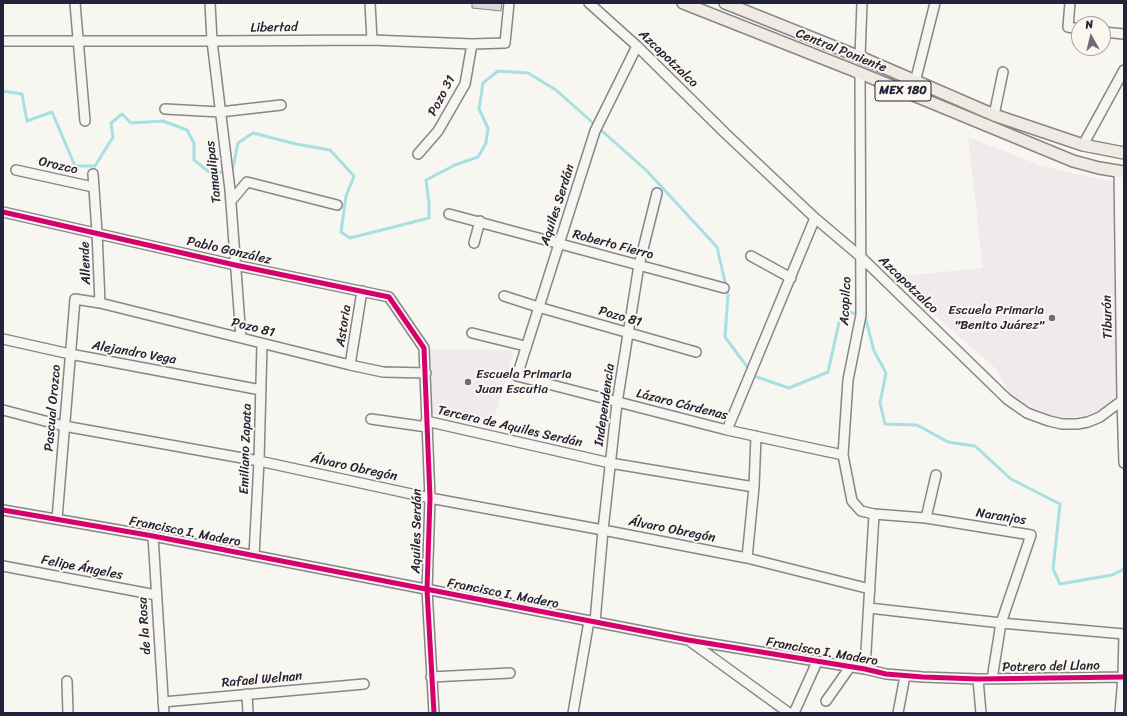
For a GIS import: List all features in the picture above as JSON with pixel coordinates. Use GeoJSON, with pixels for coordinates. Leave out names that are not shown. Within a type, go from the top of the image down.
{"type":"FeatureCollection","features":[{"type":"Feature","properties":{"kind":"main road","name":"Central Poniente"},"geometry":{"type":"LineString","coordinates":[[683,3],[912,94],[1073,161],[1121,172]]}},
{"type":"Feature","properties":{"kind":"main road","name":"Central Poniente"},"geometry":{"type":"LineString","coordinates":[[725,3],[994,115],[1083,145],[1124,152]]}},
{"type":"Feature","properties":{"kind":"street"},"geometry":{"type":"LineString","coordinates":[[75,3],[85,120]]}},
{"type":"Feature","properties":{"kind":"street","name":"Tamaulipas"},"geometry":{"type":"LineString","coordinates":[[210,3],[212,42],[230,190],[241,338]]}},
{"type":"Feature","properties":{"kind":"street"},"geometry":{"type":"LineString","coordinates":[[370,3],[372,40]]}},
{"type":"Feature","properties":{"kind":"street","name":"Libertad"},"geometry":{"type":"LineString","coordinates":[[3,41],[212,42],[372,40],[472,44],[505,43],[509,3]]}},
{"type":"Feature","properties":{"kind":"street","name":"Azcapotzalco"},"geometry":{"type":"LineString","coordinates":[[588,3],[637,46],[725,133],[815,218],[860,258],[1007,399],[1028,413],[1062,424],[1088,422],[1100,417],[1123,400]]}},
{"type":"Feature","properties":{"kind":"street"},"geometry":{"type":"LineString","coordinates":[[860,58],[862,3]]}},
{"type":"Feature","properties":{"kind":"street"},"geometry":{"type":"LineString","coordinates":[[912,94],[935,3]]}},
{"type":"Feature","properties":{"kind":"street"},"geometry":{"type":"LineString","coordinates":[[1070,3],[1068,27],[1071,28]]}},
{"type":"Feature","properties":{"kind":"street"},"geometry":{"type":"LineString","coordinates":[[1111,33],[1124,34]]}},
{"type":"Feature","properties":{"kind":"street","name":"Pozo 31"},"geometry":{"type":"LineString","coordinates":[[418,154],[438,131],[465,84],[472,44]]}},
{"type":"Feature","properties":{"kind":"street","name":"Aquiles Serdán"},"geometry":{"type":"LineString","coordinates":[[517,376],[525,346],[596,131],[637,46]]}},
{"type":"Feature","properties":{"kind":"street"},"geometry":{"type":"LineString","coordinates":[[1083,145],[1124,70]]}},
{"type":"Feature","properties":{"kind":"street"},"geometry":{"type":"LineString","coordinates":[[994,115],[1003,72]]}},
{"type":"Feature","properties":{"kind":"street","name":"Acopilco"},"geometry":{"type":"LineString","coordinates":[[860,73],[861,315],[848,380],[843,455],[852,501],[861,511],[874,514]]}},
{"type":"Feature","properties":{"kind":"street"},"geometry":{"type":"LineString","coordinates":[[165,109],[220,112],[281,105]]}},
{"type":"Feature","properties":{"kind":"street","name":"Orozco"},"geometry":{"type":"LineString","coordinates":[[16,170],[93,187]]}},
{"type":"Feature","properties":{"kind":"street","name":"Tiburón"},"geometry":{"type":"LineString","coordinates":[[1121,172],[1124,463]]}},
{"type":"Feature","properties":{"kind":"street","name":"Allende"},"geometry":{"type":"LineString","coordinates":[[92,174],[97,232],[100,304]]}},
{"type":"Feature","properties":{"kind":"street"},"geometry":{"type":"LineString","coordinates":[[231,201],[247,182],[337,206]]}},
{"type":"Feature","properties":{"kind":"street","name":"Independencia"},"geometry":{"type":"LineString","coordinates":[[573,713],[592,622],[617,403],[628,333],[640,265],[657,193]]}},
{"type":"Feature","properties":{"kind":"street","name":"Pablo González"},"geometry":{"type":"LineString","coordinates":[[3,212],[97,232],[235,265],[389,297],[424,348]]}},
{"type":"Feature","properties":{"kind":"street","name":"Roberto Fierro"},"geometry":{"type":"LineString","coordinates":[[449,214],[480,221],[558,244],[724,288]]}},
{"type":"Feature","properties":{"kind":"street"},"geometry":{"type":"LineString","coordinates":[[727,430],[815,218]]}},
{"type":"Feature","properties":{"kind":"street"},"geometry":{"type":"LineString","coordinates":[[474,243],[480,221]]}},
{"type":"Feature","properties":{"kind":"street"},"geometry":{"type":"LineString","coordinates":[[751,256],[791,278]]}},
{"type":"Feature","properties":{"kind":"street","name":"Astoria"},"geometry":{"type":"LineString","coordinates":[[350,365],[362,291]]}},
{"type":"Feature","properties":{"kind":"street","name":"Pozo 81"},"geometry":{"type":"LineString","coordinates":[[504,296],[696,352]]}},
{"type":"Feature","properties":{"kind":"street","name":"Pozo 81"},"geometry":{"type":"LineString","coordinates":[[75,298],[350,365],[384,372],[426,373]]}},
{"type":"Feature","properties":{"kind":"street","name":"Pascual Orozco"},"geometry":{"type":"LineString","coordinates":[[57,519],[75,298]]}},
{"type":"Feature","properties":{"kind":"street"},"geometry":{"type":"LineString","coordinates":[[472,333],[525,346]]}},
{"type":"Feature","properties":{"kind":"street","name":"Alejandro Vega"},"geometry":{"type":"LineString","coordinates":[[3,339],[70,354],[261,390]]}},
{"type":"Feature","properties":{"kind":"street","name":"Emiliano Zapata"},"geometry":{"type":"LineString","coordinates":[[254,556],[260,461],[262,344]]}},
{"type":"Feature","properties":{"kind":"street","name":"Aquiles Serdán"},"geometry":{"type":"LineString","coordinates":[[424,348],[430,498],[427,590],[434,713]]}},
{"type":"Feature","properties":{"kind":"street","name":"Lázaro Cárdenas"},"geometry":{"type":"LineString","coordinates":[[517,376],[617,403],[727,430],[843,455]]}},
{"type":"Feature","properties":{"kind":"street","name":"Álvaro Obregón"},"geometry":{"type":"LineString","coordinates":[[3,410],[64,426],[260,461],[430,498],[747,558],[870,589]]}},
{"type":"Feature","properties":{"kind":"street","name":"Tercera de Aquiles Serdán"},"geometry":{"type":"LineString","coordinates":[[371,419],[426,424],[610,463],[754,487]]}},
{"type":"Feature","properties":{"kind":"street"},"geometry":{"type":"LineString","coordinates":[[747,558],[754,487],[756,436]]}},
{"type":"Feature","properties":{"kind":"street"},"geometry":{"type":"LineString","coordinates":[[926,518],[936,475]]}},
{"type":"Feature","properties":{"kind":"street","name":"Francisco I. Madero"},"geometry":{"type":"LineString","coordinates":[[3,510],[152,536],[688,640],[865,669],[886,674],[978,679]]}},
{"type":"Feature","properties":{"kind":"street","name":"Francisco I. Madero"},"geometry":{"type":"LineString","coordinates":[[865,669],[874,514]]}},
{"type":"Feature","properties":{"kind":"street","name":"Naranjos"},"geometry":{"type":"LineString","coordinates":[[874,514],[926,518],[1031,535],[1001,623],[992,679]]}},
{"type":"Feature","properties":{"kind":"street","name":"de la Rosa"},"geometry":{"type":"LineString","coordinates":[[152,536],[164,713]]}},
{"type":"Feature","properties":{"kind":"street","name":"Felipe Ángeles"},"geometry":{"type":"LineString","coordinates":[[3,566],[156,595]]}},
{"type":"Feature","properties":{"kind":"street"},"geometry":{"type":"LineString","coordinates":[[869,608],[1001,623],[1124,634],[1124,677],[1120,713]]}},
{"type":"Feature","properties":{"kind":"street"},"geometry":{"type":"LineString","coordinates":[[688,640],[789,713]]}},
{"type":"Feature","properties":{"kind":"street"},"geometry":{"type":"LineString","coordinates":[[794,713],[817,662]]}},
{"type":"Feature","properties":{"kind":"street"},"geometry":{"type":"LineString","coordinates":[[826,702],[850,667]]}},
{"type":"Feature","properties":{"kind":"street"},"geometry":{"type":"LineString","coordinates":[[431,677],[510,673]]}},
{"type":"Feature","properties":{"kind":"street"},"geometry":{"type":"LineString","coordinates":[[898,713],[905,676]]}},
{"type":"Feature","properties":{"kind":"street","name":"Potrero del Llano"},"geometry":{"type":"LineString","coordinates":[[978,679],[1124,677]]}},
{"type":"Feature","properties":{"kind":"street"},"geometry":{"type":"LineString","coordinates":[[978,679],[981,713]]}},
{"type":"Feature","properties":{"kind":"street"},"geometry":{"type":"LineString","coordinates":[[67,680],[68,713]]}},
{"type":"Feature","properties":{"kind":"street","name":"Rafael Welnan"},"geometry":{"type":"LineString","coordinates":[[163,702],[364,684]]}},
{"type":"Feature","properties":{"kind":"street"},"geometry":{"type":"LineString","coordinates":[[247,694],[248,713]]}},
{"type":"Feature","properties":{"kind":"shaded area","name":"Escuela Primaria \"Benito Juárez\""},"geometry":{"type":"Polygon","coordinates":[[[968,137],[1042,166],[1113,182],[1117,399],[1106,408],[1090,414],[1059,418],[1013,399],[995,368],[891,277],[983,268],[968,137]]]}},
{"type":"Feature","properties":{"kind":"shaded area","name":"Escuela Primaria Juan Escutia"},"geometry":{"type":"Polygon","coordinates":[[[431,349],[514,350],[491,428],[432,414],[431,349]]]}},
{"type":"Feature","properties":{"kind":"building"},"geometry":{"type":"Polygon","coordinates":[[[472,3],[502,3],[501,11],[472,8],[472,3]]]}},
{"type":"Feature","properties":{"kind":"waterway"},"geometry":{"type":"LineString","coordinates":[[3,91],[22,94],[27,121],[52,112],[75,166],[95,166],[113,137],[111,123],[122,114],[131,123],[163,121],[187,130],[194,143],[194,160],[213,175],[233,168],[238,143],[253,133],[296,144],[330,150],[354,176],[346,196],[341,232],[350,238],[429,218],[426,180],[455,165],[478,157],[486,143],[488,128],[479,109],[483,83],[498,71],[528,73],[556,90],[647,171],[717,247],[728,295],[725,337],[754,376],[789,388],[828,372],[840,318],[849,312],[865,316],[874,351],[886,373],[880,403],[885,424],[917,425],[948,442],[975,446],[1011,479],[1060,504],[1053,569],[1060,584],[1112,575],[1124,569]]}},
{"type":"Feature","properties":{"kind":"cycle path"},"geometry":{"type":"LineString","coordinates":[[3,212],[235,265],[389,297],[424,348],[430,498],[427,590],[434,713]]}},
{"type":"Feature","properties":{"kind":"cycle path"},"geometry":{"type":"LineString","coordinates":[[3,510],[153,536],[688,640],[865,669],[886,674],[978,679],[1124,677]]}},
{"type":"Feature","properties":{"kind":"place","name":"Escuela Primaria \"Benito Juárez\""},"geometry":{"type":"Point","coordinates":[1052,318]}},
{"type":"Feature","properties":{"kind":"place","name":"Escuela Primaria Juan Escutia"},"geometry":{"type":"Point","coordinates":[468,382]}}]}
